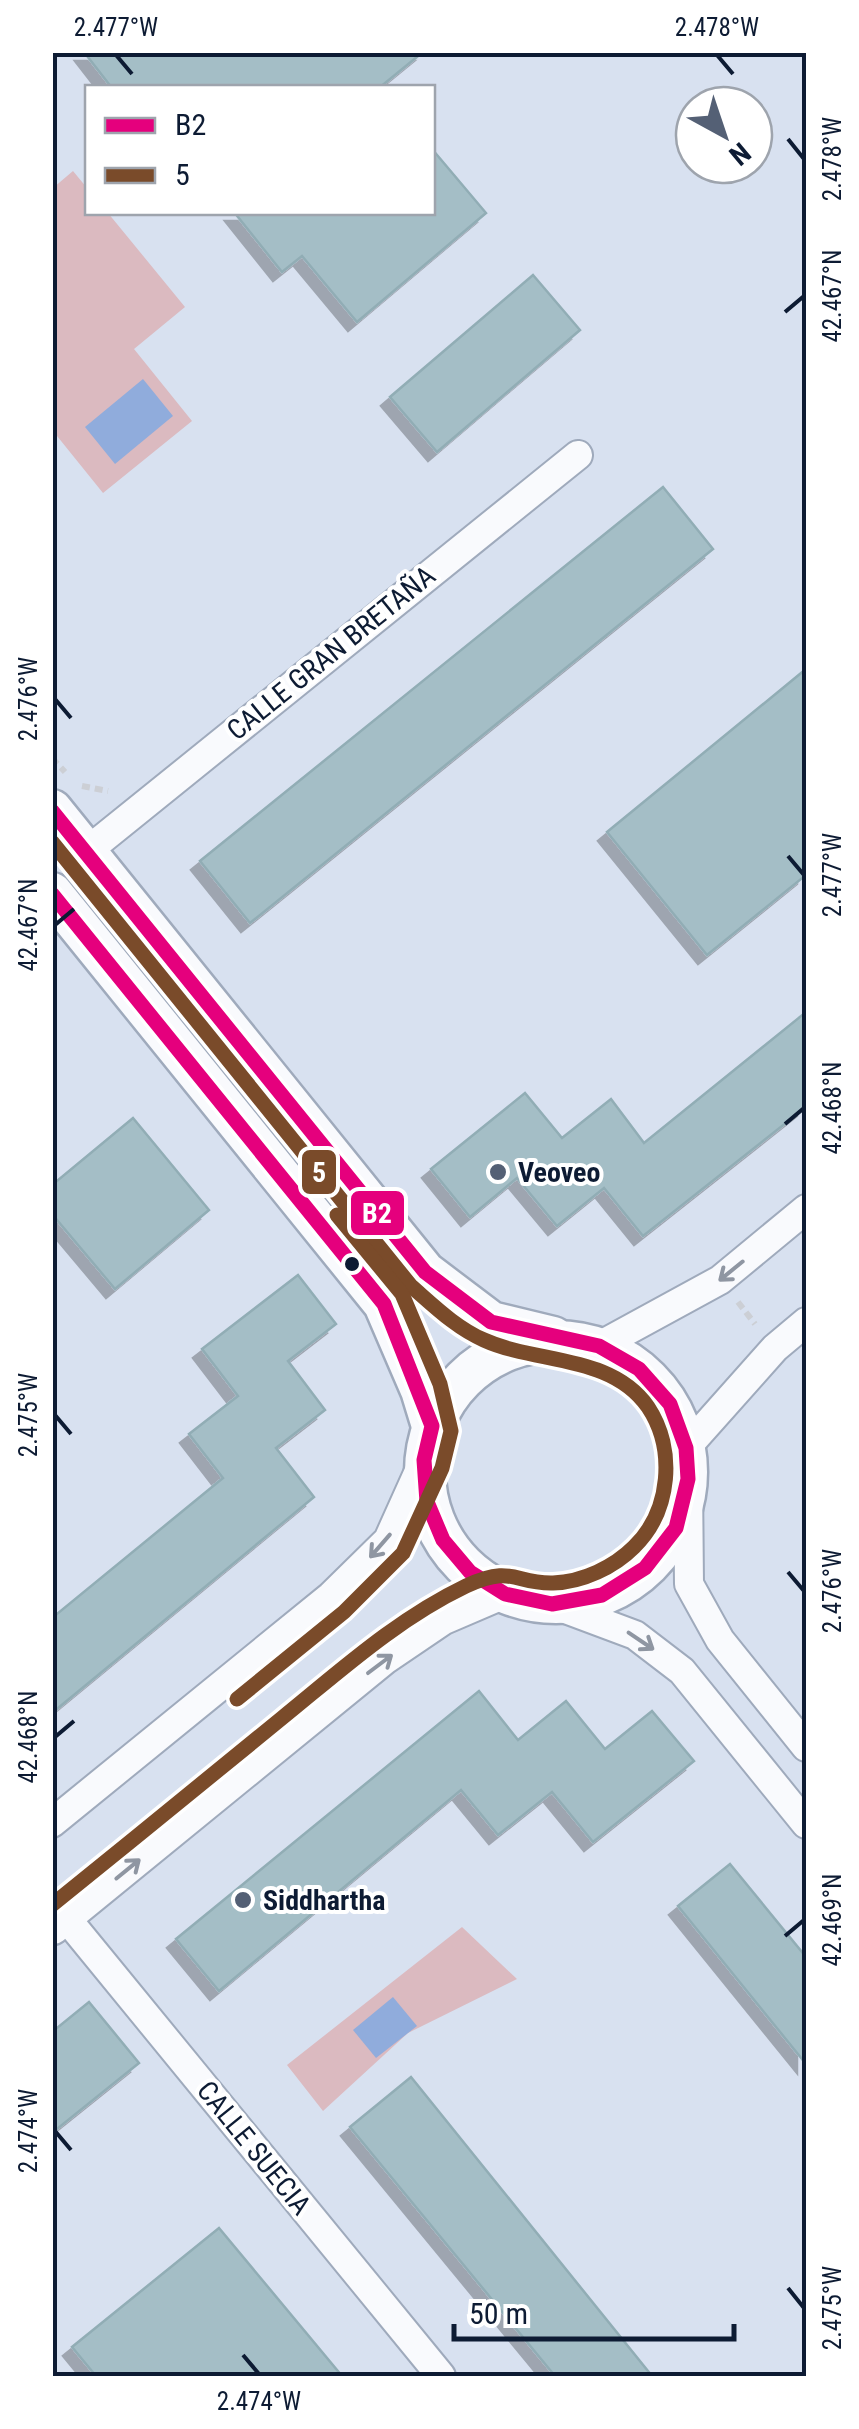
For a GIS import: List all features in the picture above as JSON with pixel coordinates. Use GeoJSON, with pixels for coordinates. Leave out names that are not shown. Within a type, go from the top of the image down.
{"type":"FeatureCollection","features":[{"type":"Feature","properties":{"kind":"main road"},"geometry":{"type":"LineString","coordinates":[[52,810],[424,1272],[491,1322],[582,1343],[639,1369],[670,1404],[687,1464],[676,1528],[646,1568],[602,1595],[552,1604],[505,1594],[470,1572],[443,1540],[427,1502],[428,1443],[421,1390],[384,1304],[52,893]]}},
{"type":"Feature","properties":{"kind":"main road"},"geometry":{"type":"LineString","coordinates":[[428,1443],[453,1389],[485,1361],[524,1343],[582,1343]]}},
{"type":"Feature","properties":{"kind":"street","name":"CALLE GRAN BRETAÑA"},"geometry":{"type":"LineString","coordinates":[[86,852],[578,455]]}},
{"type":"Feature","properties":{"kind":"street"},"geometry":{"type":"LineString","coordinates":[[582,1343],[720,1280],[806,1209]]}},
{"type":"Feature","properties":{"kind":"street"},"geometry":{"type":"LineString","coordinates":[[806,1322],[775,1348],[687,1464],[689,1584],[720,1640],[806,1747]]}},
{"type":"Feature","properties":{"kind":"street"},"geometry":{"type":"LineString","coordinates":[[52,1822],[331,1596],[388,1540],[428,1443]]}},
{"type":"Feature","properties":{"kind":"street"},"geometry":{"type":"LineString","coordinates":[[60,1925],[385,1660],[444,1620],[505,1594]]}},
{"type":"Feature","properties":{"kind":"street"},"geometry":{"type":"LineString","coordinates":[[552,1604],[635,1634],[682,1671],[806,1824]]}},
{"type":"Feature","properties":{"kind":"street","name":"CALLE SUECIA"},"geometry":{"type":"LineString","coordinates":[[60,1925],[441,2376]]}},
{"type":"Feature","properties":{"kind":"path"},"geometry":{"type":"LineString","coordinates":[[720,1280],[775,1348]]}},
{"type":"Feature","properties":{"kind":"shaded area"},"geometry":{"type":"Polygon","coordinates":[[[73,171],[85,186],[85,215],[110,215],[185,307],[134,349],[192,421],[103,493],[53,431],[53,188],[73,171]]]}},
{"type":"Feature","properties":{"kind":"shaded area"},"geometry":{"type":"Polygon","coordinates":[[[462,1927],[517,1979],[408,2033],[323,2111],[287,2065],[462,1927]]]}},
{"type":"Feature","properties":{"kind":"water"},"geometry":{"type":"Polygon","coordinates":[[[143,379],[173,416],[115,464],[85,427],[143,379]]]}},
{"type":"Feature","properties":{"kind":"water"},"geometry":{"type":"Polygon","coordinates":[[[393,1997],[417,2026],[376,2058],[353,2030],[393,1997]]]}},
{"type":"Feature","properties":{"kind":"building"},"geometry":{"type":"Polygon","coordinates":[[[84,52],[423,52],[383,85],[110,85],[84,52]]]}},
{"type":"Feature","properties":{"kind":"building"},"geometry":{"type":"Polygon","coordinates":[[[435,153],[486,213],[357,322],[302,256],[282,272],[236,215],[435,215],[435,153]]]}},
{"type":"Feature","properties":{"kind":"building"},"geometry":{"type":"Polygon","coordinates":[[[533,275],[580,330],[437,452],[390,397],[533,275]]]}},
{"type":"Feature","properties":{"kind":"building"},"geometry":{"type":"Polygon","coordinates":[[[663,487],[713,549],[250,923],[200,861],[663,487]]]}},
{"type":"Feature","properties":{"kind":"building"},"geometry":{"type":"Polygon","coordinates":[[[806,669],[806,875],[707,955],[607,832],[806,669]]]}},
{"type":"Feature","properties":{"kind":"building"},"geometry":{"type":"Polygon","coordinates":[[[806,1012],[806,1107],[643,1236],[604,1188],[557,1226],[517,1178],[470,1217],[431,1169],[525,1093],[562,1138],[611,1099],[644,1143],[806,1012]]]}},
{"type":"Feature","properties":{"kind":"building"},"geometry":{"type":"Polygon","coordinates":[[[133,1118],[209,1210],[115,1289],[52,1214],[52,1185],[133,1118]]]}},
{"type":"Feature","properties":{"kind":"building"},"geometry":{"type":"Polygon","coordinates":[[[298,1275],[336,1324],[288,1361],[325,1410],[276,1448],[314,1497],[52,1713],[52,1618],[223,1478],[189,1434],[238,1396],[202,1349],[298,1275]]]}},
{"type":"Feature","properties":{"kind":"building"},"geometry":{"type":"Polygon","coordinates":[[[479,1691],[518,1740],[566,1701],[605,1749],[652,1711],[694,1761],[593,1842],[552,1792],[498,1835],[461,1790],[219,1991],[176,1939],[479,1691]]]}},
{"type":"Feature","properties":{"kind":"building"},"geometry":{"type":"Polygon","coordinates":[[[730,1864],[806,1957],[806,2064],[678,1906],[730,1864]]]}},
{"type":"Feature","properties":{"kind":"building"},"geometry":{"type":"Polygon","coordinates":[[[89,2002],[139,2063],[52,2133],[52,2032],[89,2002]]]}},
{"type":"Feature","properties":{"kind":"building"},"geometry":{"type":"Polygon","coordinates":[[[411,2077],[652,2376],[555,2376],[350,2127],[411,2077]]]}},
{"type":"Feature","properties":{"kind":"building"},"geometry":{"type":"Polygon","coordinates":[[[219,2228],[342,2376],[96,2376],[72,2347],[219,2228]]]}},
{"type":"Feature","properties":{"kind":"transit line","name":"B2"},"geometry":{"type":"LineString","coordinates":[[52,811],[425,1272],[491,1322],[599,1346],[639,1369],[670,1404],[686,1448],[688,1479],[676,1528],[645,1568],[602,1595],[552,1604],[505,1594],[470,1572],[443,1540],[427,1502],[424,1460],[432,1426],[384,1304],[52,894]]}},
{"type":"Feature","properties":{"kind":"transit line","name":"5"},"geometry":{"type":"LineString","coordinates":[[52,842],[411,1286],[454,1323],[484,1340],[594,1369],[633,1390],[657,1424],[666,1460],[656,1516],[634,1547],[617,1561],[564,1582],[540,1583],[494,1576],[466,1586],[416,1614],[348,1664],[52,1905]]}},
{"type":"Feature","properties":{"kind":"transit line","name":"5"},"geometry":{"type":"LineString","coordinates":[[237,1699],[344,1612],[403,1553],[442,1468],[451,1431],[440,1384],[402,1294],[337,1215]]}},
{"type":"Feature","properties":{"kind":"place","name":"Veoveo"},"geometry":{"type":"Point","coordinates":[498,1172]}},
{"type":"Feature","properties":{"kind":"place","name":"Siddhartha"},"geometry":{"type":"Point","coordinates":[243,1900]}}]}
